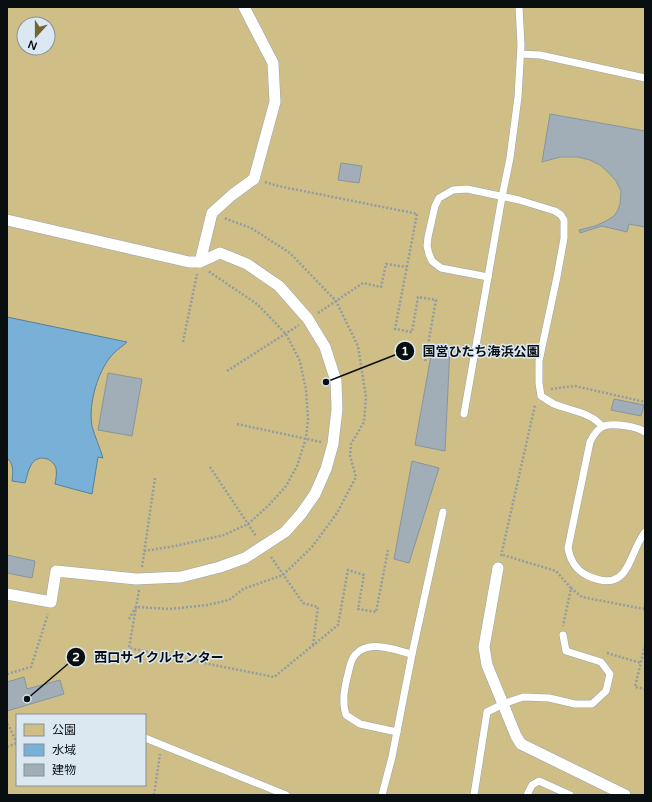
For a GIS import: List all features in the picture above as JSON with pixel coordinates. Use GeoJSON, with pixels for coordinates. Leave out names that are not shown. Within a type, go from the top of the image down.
{"type":"FeatureCollection","features":[{"type":"Feature","properties":{"kind":"street"},"geometry":{"type":"LineString","coordinates":[[200,262],[212,213],[232,195],[254,179],[275,102],[273,63],[244,7]]}},
{"type":"Feature","properties":{"kind":"street"},"geometry":{"type":"LineString","coordinates":[[7,220],[189,262],[200,262],[220,253],[247,264],[279,286],[308,319],[325,347],[336,381],[337,409],[333,444],[326,469],[315,494],[301,514],[285,532],[245,558],[220,567],[181,577],[136,579],[56,571],[51,602],[7,594]]}},
{"type":"Feature","properties":{"kind":"street"},"geometry":{"type":"LineString","coordinates":[[498,568],[484,647],[487,665],[521,744],[624,795]]}},
{"type":"Feature","properties":{"kind":"lane"},"geometry":{"type":"LineString","coordinates":[[464,414],[510,158],[518,97],[521,54],[519,7]]}},
{"type":"Feature","properties":{"kind":"lane"},"geometry":{"type":"LineString","coordinates":[[521,54],[540,55],[645,78]]}},
{"type":"Feature","properties":{"kind":"lane"},"geometry":{"type":"LineString","coordinates":[[488,277],[441,268],[432,261],[427,246],[432,216],[439,198],[453,190],[467,189],[555,211],[561,215],[564,220],[564,238],[539,361],[539,383],[541,396],[552,404],[589,416],[598,421],[602,426]]}},
{"type":"Feature","properties":{"kind":"lane"},"geometry":{"type":"LineString","coordinates":[[645,432],[639,428],[612,423],[602,426],[595,432],[590,442],[568,548],[570,559],[582,573],[601,580],[610,580],[620,577],[626,571],[645,531]]}},
{"type":"Feature","properties":{"kind":"lane"},"geometry":{"type":"LineString","coordinates":[[382,795],[397,732],[412,654],[443,512]]}},
{"type":"Feature","properties":{"kind":"lane"},"geometry":{"type":"LineString","coordinates":[[474,795],[486,712],[523,697],[549,698],[575,704],[592,704],[606,691],[610,674],[600,662],[566,651],[562,635]]}},
{"type":"Feature","properties":{"kind":"lane"},"geometry":{"type":"LineString","coordinates":[[397,732],[360,724],[346,715],[343,702],[346,686],[351,662],[355,655],[367,647],[375,647],[412,654]]}},
{"type":"Feature","properties":{"kind":"lane"},"geometry":{"type":"LineString","coordinates":[[146,738],[286,795]]}},
{"type":"Feature","properties":{"kind":"lane"},"geometry":{"type":"LineString","coordinates":[[527,795],[532,785],[539,782],[570,795]]}},
{"type":"Feature","properties":{"kind":"path"},"geometry":{"type":"LineString","coordinates":[[254,179],[278,186],[432,216]]}},
{"type":"Feature","properties":{"kind":"path"},"geometry":{"type":"LineString","coordinates":[[136,607],[170,609],[229,600],[243,590],[283,575],[312,547],[337,513],[356,477],[350,456],[351,444],[364,422],[366,397],[358,346],[336,301],[290,253],[251,228],[212,213]]}},
{"type":"Feature","properties":{"kind":"path"},"geometry":{"type":"LineString","coordinates":[[418,214],[395,329],[412,332],[418,297],[436,300],[425,362]]}},
{"type":"Feature","properties":{"kind":"path"},"geometry":{"type":"LineString","coordinates":[[144,551],[224,535],[248,524],[269,505],[286,486],[297,466],[306,438],[308,419],[306,390],[300,362],[286,334],[257,304],[210,273],[200,262]]}},
{"type":"Feature","properties":{"kind":"path"},"geometry":{"type":"LineString","coordinates":[[226,371],[286,334],[363,283],[381,287],[386,264],[407,267]]}},
{"type":"Feature","properties":{"kind":"path"},"geometry":{"type":"LineString","coordinates":[[183,342],[194,286]]}},
{"type":"Feature","properties":{"kind":"path"},"geometry":{"type":"LineString","coordinates":[[551,389],[575,386],[645,402]]}},
{"type":"Feature","properties":{"kind":"path"},"geometry":{"type":"LineString","coordinates":[[498,568],[536,400]]}},
{"type":"Feature","properties":{"kind":"path"},"geometry":{"type":"LineString","coordinates":[[237,424],[298,436]]}},
{"type":"Feature","properties":{"kind":"path"},"geometry":{"type":"LineString","coordinates":[[210,468],[303,604],[318,607],[313,645]]}},
{"type":"Feature","properties":{"kind":"path"},"geometry":{"type":"LineString","coordinates":[[156,478],[129,648],[274,677],[338,625],[348,570],[364,575],[358,609],[376,612],[388,550]]}},
{"type":"Feature","properties":{"kind":"path"},"geometry":{"type":"LineString","coordinates":[[501,555],[556,571],[582,598],[644,608],[645,603]]}},
{"type":"Feature","properties":{"kind":"path"},"geometry":{"type":"LineString","coordinates":[[562,635],[564,615],[571,588]]}},
{"type":"Feature","properties":{"kind":"path"},"geometry":{"type":"LineString","coordinates":[[128,619],[136,607]]}},
{"type":"Feature","properties":{"kind":"path"},"geometry":{"type":"LineString","coordinates":[[7,674],[31,667],[48,614]]}},
{"type":"Feature","properties":{"kind":"path"},"geometry":{"type":"LineString","coordinates":[[645,644],[636,687],[645,689]]}},
{"type":"Feature","properties":{"kind":"path"},"geometry":{"type":"LineString","coordinates":[[601,651],[641,663]]}},
{"type":"Feature","properties":{"kind":"path"},"geometry":{"type":"LineString","coordinates":[[7,724],[16,741]]}},
{"type":"Feature","properties":{"kind":"path"},"geometry":{"type":"LineString","coordinates":[[154,795],[162,744]]}},
{"type":"Feature","properties":{"kind":"green space"},"geometry":{"type":"Polygon","coordinates":[[[7,7],[645,7],[645,795],[7,795],[7,7]]]}},
{"type":"Feature","properties":{"kind":"water"},"geometry":{"type":"Polygon","coordinates":[[[7,317],[127,342],[115,352],[104,367],[99,377],[93,397],[91,417],[92,426],[103,458],[98,457],[92,494],[55,484],[56,468],[51,461],[44,458],[37,459],[31,465],[25,483],[12,481],[12,466],[7,458],[7,317]]]}},
{"type":"Feature","properties":{"kind":"building"},"geometry":{"type":"Polygon","coordinates":[[[550,114],[645,131],[645,227],[629,224],[627,232],[602,226],[580,233],[579,230],[595,226],[614,216],[620,204],[621,191],[616,181],[609,173],[600,165],[590,160],[578,157],[560,157],[542,162],[550,114]]]}},
{"type":"Feature","properties":{"kind":"building"},"geometry":{"type":"Polygon","coordinates":[[[341,163],[362,166],[359,183],[338,180],[341,163]]]}},
{"type":"Feature","properties":{"kind":"building"},"geometry":{"type":"Polygon","coordinates":[[[433,344],[450,347],[445,451],[415,445],[433,344]]]}},
{"type":"Feature","properties":{"kind":"building"},"geometry":{"type":"Polygon","coordinates":[[[108,373],[142,379],[132,436],[98,430],[108,373]]]}},
{"type":"Feature","properties":{"kind":"building"},"geometry":{"type":"Polygon","coordinates":[[[614,399],[644,405],[641,416],[611,410],[614,399]]]}},
{"type":"Feature","properties":{"kind":"building"},"geometry":{"type":"Polygon","coordinates":[[[412,461],[439,468],[409,563],[394,559],[412,461]]]}},
{"type":"Feature","properties":{"kind":"building"},"geometry":{"type":"Polygon","coordinates":[[[7,555],[35,561],[32,578],[7,573],[7,555]]]}},
{"type":"Feature","properties":{"kind":"building"},"geometry":{"type":"Polygon","coordinates":[[[24,677],[27,689],[60,680],[64,694],[7,711],[7,682],[24,677]]]}},
{"type":"Feature","properties":{"kind":"place","name":"国営ひたち海浜公園"},"geometry":{"type":"Point","coordinates":[326,382]}},
{"type":"Feature","properties":{"kind":"place","name":"西口サイクルセンター"},"geometry":{"type":"Point","coordinates":[27,699]}}]}
